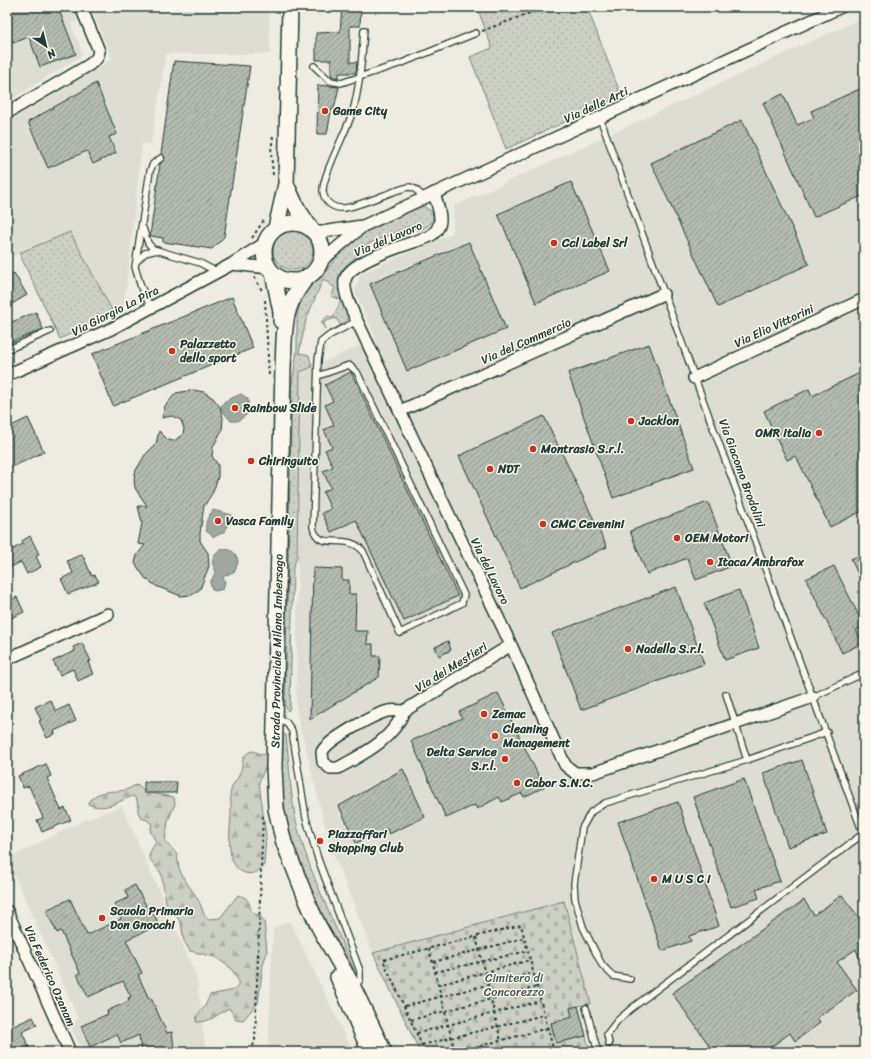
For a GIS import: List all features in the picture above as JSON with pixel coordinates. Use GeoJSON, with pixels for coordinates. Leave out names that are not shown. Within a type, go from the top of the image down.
{"type":"FeatureCollection","features":[{"type":"Feature","properties":{"kind":"main road"},"geometry":{"type":"LineString","coordinates":[[286,184],[296,208],[320,243],[321,255],[319,263],[308,276],[299,280],[281,278],[271,270],[264,252],[271,223],[286,184],[290,7]]}},
{"type":"Feature","properties":{"kind":"main road"},"geometry":{"type":"LineString","coordinates":[[271,223],[302,224],[313,231]]}},
{"type":"Feature","properties":{"kind":"main road","name":"Strada Provinciale Milano Imbersago"},"geometry":{"type":"LineString","coordinates":[[271,270],[281,312],[283,368]]}},
{"type":"Feature","properties":{"kind":"main road","name":"Strada Provinciale Milano Imbersago"},"geometry":{"type":"LineString","coordinates":[[308,276],[296,292],[285,317],[275,718],[275,784],[279,822],[289,856],[319,927],[350,1007],[370,1052]]}},
{"type":"Feature","properties":{"kind":"main road","name":"Strada Provinciale Milano Imbersago"},"geometry":{"type":"LineString","coordinates":[[319,927],[353,988],[384,1052]]}},
{"type":"Feature","properties":{"kind":"street"},"geometry":{"type":"LineString","coordinates":[[7,114],[90,65],[97,58],[99,51],[81,7]]}},
{"type":"Feature","properties":{"kind":"street","name":"Via delle Arti"},"geometry":{"type":"LineString","coordinates":[[319,263],[362,226],[841,7]]}},
{"type":"Feature","properties":{"kind":"street","name":"Via del Lavoro"},"geometry":{"type":"LineString","coordinates":[[429,196],[441,215],[441,222],[436,231],[428,237],[362,262],[349,273],[346,279],[345,287],[357,321],[511,644],[561,760],[569,770],[575,773],[594,773],[813,697]]}},
{"type":"Feature","properties":{"kind":"street","name":"Via delle Arti"},"geometry":{"type":"LineString","coordinates":[[313,231],[362,226]]}},
{"type":"Feature","properties":{"kind":"street","name":"Via Giorgio La Pira"},"geometry":{"type":"LineString","coordinates":[[7,375],[90,339],[152,308],[218,272],[265,244]]}},
{"type":"Feature","properties":{"kind":"street"},"geometry":{"type":"LineString","coordinates":[[232,264],[271,270]]}},
{"type":"Feature","properties":{"kind":"street","name":"Via del Commercio"},"geometry":{"type":"LineString","coordinates":[[400,411],[663,294]]}},
{"type":"Feature","properties":{"kind":"street","name":"Via Elio Vittorini"},"geometry":{"type":"LineString","coordinates":[[694,378],[864,299]]}},
{"type":"Feature","properties":{"kind":"street"},"geometry":{"type":"LineString","coordinates":[[7,659],[108,614]]}},
{"type":"Feature","properties":{"kind":"street","name":"Via dei Mestieri"},"geometry":{"type":"LineString","coordinates":[[404,711],[399,724],[383,740],[338,768],[330,768],[323,762],[322,752],[329,744],[381,713],[391,710],[404,711],[511,644]]}},
{"type":"Feature","properties":{"kind":"street","name":"Via Federico Ozanam"},"geometry":{"type":"LineString","coordinates":[[7,911],[70,1052]]}},
{"type":"Feature","properties":{"kind":"lane"},"geometry":{"type":"LineString","coordinates":[[364,30],[359,78],[352,112],[324,180],[323,190],[325,198],[335,208],[347,208],[364,204],[409,187],[429,196]]}},
{"type":"Feature","properties":{"kind":"lane"},"geometry":{"type":"LineString","coordinates":[[314,66],[327,79],[332,82],[341,83],[402,64],[476,33]]}},
{"type":"Feature","properties":{"kind":"lane","name":"Via Giacomo Brodolini"},"geometry":{"type":"LineString","coordinates":[[600,118],[663,294],[864,834]]}},
{"type":"Feature","properties":{"kind":"lane"},"geometry":{"type":"LineString","coordinates":[[152,308],[141,287],[135,267],[150,171],[153,164],[161,158]]}},
{"type":"Feature","properties":{"kind":"lane"},"geometry":{"type":"LineString","coordinates":[[143,223],[144,232],[148,243],[158,250],[196,262],[218,272]]}},
{"type":"Feature","properties":{"kind":"lane"},"geometry":{"type":"LineString","coordinates":[[135,267],[140,256],[148,252],[158,250]]}},
{"type":"Feature","properties":{"kind":"lane"},"geometry":{"type":"LineString","coordinates":[[318,376],[349,366],[357,372],[464,595],[462,603],[400,633],[363,550],[356,544],[349,541],[330,542],[323,540],[314,530],[318,376],[321,342],[330,335],[357,321]]}},
{"type":"Feature","properties":{"kind":"lane"},"geometry":{"type":"LineString","coordinates":[[7,350],[50,331]]}},
{"type":"Feature","properties":{"kind":"lane"},"geometry":{"type":"LineString","coordinates":[[813,697],[864,673]]}},
{"type":"Feature","properties":{"kind":"lane"},"geometry":{"type":"LineString","coordinates":[[726,694],[747,760]]}},
{"type":"Feature","properties":{"kind":"lane"},"geometry":{"type":"LineString","coordinates":[[275,718],[286,722],[294,739],[306,818],[318,859],[360,971],[360,980],[353,988]]}},
{"type":"Feature","properties":{"kind":"lane"},"geometry":{"type":"LineString","coordinates":[[630,979],[613,976],[602,965],[578,914],[574,884],[585,821],[591,812],[605,803],[747,760],[827,732]]}},
{"type":"Feature","properties":{"kind":"lane"},"geometry":{"type":"LineString","coordinates":[[609,1044],[607,1034],[618,1020],[632,1008],[864,834]]}},
{"type":"Feature","properties":{"kind":"lane"},"geometry":{"type":"LineString","coordinates":[[586,1008],[598,1052]]}},
{"type":"Feature","properties":{"kind":"path"},"geometry":{"type":"LineString","coordinates":[[476,33],[546,7]]}},
{"type":"Feature","properties":{"kind":"path"},"geometry":{"type":"LineString","coordinates":[[273,177],[271,152],[274,130]]}},
{"type":"Feature","properties":{"kind":"path"},"geometry":{"type":"LineString","coordinates":[[248,254],[246,246],[271,223]]}},
{"type":"Feature","properties":{"kind":"path"},"geometry":{"type":"LineString","coordinates":[[250,266],[251,271],[264,294],[269,376]]}},
{"type":"Feature","properties":{"kind":"path"},"geometry":{"type":"LineString","coordinates":[[251,1052],[255,1040],[263,811]]}},
{"type":"Feature","properties":{"kind":"path"},"geometry":{"type":"LineString","coordinates":[[425,1052],[383,960],[521,925],[553,1052]]}},
{"type":"Feature","properties":{"kind":"path"},"geometry":{"type":"LineString","coordinates":[[476,937],[501,1040]]}},
{"type":"Feature","properties":{"kind":"path"},"geometry":{"type":"LineString","coordinates":[[433,962],[524,938]]}},
{"type":"Feature","properties":{"kind":"path"},"geometry":{"type":"LineString","coordinates":[[429,948],[451,1038],[456,1052],[548,1028]]}},
{"type":"Feature","properties":{"kind":"path"},"geometry":{"type":"LineString","coordinates":[[435,972],[528,951]]}},
{"type":"Feature","properties":{"kind":"path"},"geometry":{"type":"LineString","coordinates":[[438,985],[530,960]]}},
{"type":"Feature","properties":{"kind":"path"},"geometry":{"type":"LineString","coordinates":[[404,1006],[534,974]]}},
{"type":"Feature","properties":{"kind":"path"},"geometry":{"type":"LineString","coordinates":[[411,1020],[537,987]]}},
{"type":"Feature","properties":{"kind":"path"},"geometry":{"type":"LineString","coordinates":[[417,1033],[540,1001]]}},
{"type":"Feature","properties":{"kind":"path"},"geometry":{"type":"LineString","coordinates":[[422,1045],[544,1015]]}},
{"type":"Feature","properties":{"kind":"shaded area"},"geometry":{"type":"Polygon","coordinates":[[[7,7],[76,7],[81,20],[71,24],[83,55],[7,102],[7,7]]]}},
{"type":"Feature","properties":{"kind":"shaded area"},"geometry":{"type":"Polygon","coordinates":[[[91,7],[269,7],[270,54],[166,54],[151,144],[142,144],[124,307],[113,312],[70,232],[7,258],[7,122],[112,59],[91,7]]]}},
{"type":"Feature","properties":{"kind":"shaded area"},"geometry":{"type":"Polygon","coordinates":[[[864,17],[864,1052],[603,1052],[564,901],[373,953],[330,846],[296,710],[300,372],[312,367],[315,372],[322,369],[323,362],[376,338],[355,292],[360,274],[452,234],[454,206],[864,17]]]}},
{"type":"Feature","properties":{"kind":"shaded area","name":"Rainbow Slide"},"geometry":{"type":"Polygon","coordinates":[[[241,394],[248,399],[249,413],[238,421],[231,421],[223,412],[221,406],[225,401],[241,394]]]}},
{"type":"Feature","properties":{"kind":"shaded area","name":"Vasca Family"},"geometry":{"type":"Polygon","coordinates":[[[213,510],[232,515],[224,532],[214,537],[206,531],[207,520],[213,510]]]}},
{"type":"Feature","properties":{"kind":"shaded area"},"geometry":{"type":"Polygon","coordinates":[[[222,549],[235,553],[238,562],[235,571],[223,577],[225,582],[223,589],[215,591],[212,589],[210,583],[216,571],[213,565],[213,559],[214,556],[222,549]]]}},
{"type":"Feature","properties":{"kind":"shaded area","name":"Scuola Primaria Don Gnocchi"},"geometry":{"type":"Polygon","coordinates":[[[122,806],[197,978],[205,1046],[170,1052],[84,1052],[71,1027],[78,1018],[7,859],[86,819],[122,806]]]}},
{"type":"Feature","properties":{"kind":"shaded area"},"geometry":{"type":"Polygon","coordinates":[[[290,921],[353,1052],[268,1052],[273,928],[290,921]]]}},
{"type":"Feature","properties":{"kind":"green space"},"geometry":{"type":"Polygon","coordinates":[[[477,7],[587,7],[619,90],[619,97],[506,149],[470,57],[492,48],[477,7]]]}},
{"type":"Feature","properties":{"kind":"green space"},"geometry":{"type":"Polygon","coordinates":[[[419,207],[425,207],[432,212],[433,219],[430,224],[418,231],[415,224],[357,249],[359,256],[350,262],[340,274],[339,288],[349,312],[349,317],[346,322],[341,326],[336,318],[324,322],[325,329],[321,322],[328,316],[333,318],[341,300],[331,296],[335,288],[323,279],[306,320],[299,353],[309,355],[312,367],[300,372],[297,557],[293,567],[290,708],[288,711],[285,704],[292,384],[297,349],[297,313],[303,296],[310,286],[323,276],[342,249],[361,234],[419,207]]]}},
{"type":"Feature","properties":{"kind":"green space"},"geometry":{"type":"Polygon","coordinates":[[[297,230],[304,233],[310,239],[313,250],[312,258],[304,267],[297,270],[289,270],[282,267],[274,258],[273,246],[276,239],[285,231],[297,230]]]}},
{"type":"Feature","properties":{"kind":"green space"},"geometry":{"type":"Polygon","coordinates":[[[70,232],[113,312],[60,339],[19,253],[70,232]]]}},
{"type":"Feature","properties":{"kind":"green space"},"geometry":{"type":"Polygon","coordinates":[[[283,734],[286,735],[295,817],[303,847],[316,883],[354,970],[354,974],[312,894],[288,830],[284,808],[282,780],[283,734]]]}},
{"type":"Feature","properties":{"kind":"green space"},"geometry":{"type":"Polygon","coordinates":[[[252,751],[265,755],[269,759],[259,782],[266,836],[264,865],[256,872],[248,874],[238,869],[231,855],[230,795],[240,773],[244,757],[252,751]]]}},
{"type":"Feature","properties":{"kind":"green space"},"geometry":{"type":"Polygon","coordinates":[[[137,785],[145,792],[174,797],[175,804],[168,821],[165,841],[175,851],[182,875],[199,901],[204,915],[209,919],[220,918],[238,895],[246,899],[249,903],[251,911],[261,917],[264,921],[267,952],[263,965],[258,1003],[243,1020],[236,1019],[229,1008],[209,1020],[196,1022],[197,1016],[205,1006],[210,995],[234,990],[238,986],[238,980],[231,968],[215,957],[190,951],[184,941],[181,923],[166,902],[161,873],[149,858],[150,852],[156,842],[150,831],[152,824],[141,818],[138,812],[137,800],[133,796],[106,806],[100,807],[88,804],[96,795],[100,793],[125,790],[137,785]]]}},
{"type":"Feature","properties":{"kind":"green space","name":"Cimitero di Concorezzo"},"geometry":{"type":"Polygon","coordinates":[[[564,901],[591,1004],[578,1006],[590,1052],[420,1052],[373,953],[564,901]]]}},
{"type":"Feature","properties":{"kind":"building"},"geometry":{"type":"Polygon","coordinates":[[[7,7],[58,7],[76,54],[40,67],[29,37],[13,43],[7,28],[7,7]]]}},
{"type":"Feature","properties":{"kind":"building"},"geometry":{"type":"Polygon","coordinates":[[[342,7],[361,7],[360,26],[350,26],[350,62],[357,62],[356,73],[339,73],[339,78],[331,76],[331,60],[316,60],[316,33],[340,32],[342,7]]]}},
{"type":"Feature","properties":{"kind":"building"},"geometry":{"type":"Polygon","coordinates":[[[174,61],[250,66],[224,237],[212,249],[163,242],[163,238],[150,236],[160,164],[165,158],[161,154],[174,61]]]}},
{"type":"Feature","properties":{"kind":"building"},"geometry":{"type":"Polygon","coordinates":[[[96,83],[117,134],[109,137],[116,153],[93,164],[87,151],[48,168],[28,122],[96,83]]]}},
{"type":"Feature","properties":{"kind":"building","name":"Game City"},"geometry":{"type":"Polygon","coordinates":[[[318,85],[339,87],[334,109],[332,109],[331,112],[327,134],[317,134],[318,85]]]}},
{"type":"Feature","properties":{"kind":"building"},"geometry":{"type":"Polygon","coordinates":[[[864,87],[864,195],[814,217],[763,103],[783,94],[797,125],[814,118],[811,111],[864,87]]]}},
{"type":"Feature","properties":{"kind":"building"},"geometry":{"type":"Polygon","coordinates":[[[742,120],[809,264],[718,307],[651,163],[742,120]]]}},
{"type":"Feature","properties":{"kind":"building","name":"Ccl Label Srl"},"geometry":{"type":"Polygon","coordinates":[[[571,182],[610,271],[536,303],[498,214],[571,182]]]}},
{"type":"Feature","properties":{"kind":"building"},"geometry":{"type":"Polygon","coordinates":[[[469,242],[506,329],[407,371],[370,284],[469,242]]]}},
{"type":"Feature","properties":{"kind":"building"},"geometry":{"type":"Polygon","coordinates":[[[14,273],[27,295],[7,307],[7,277],[14,273]]]}},
{"type":"Feature","properties":{"kind":"building","name":"Palazzetto dello sport"},"geometry":{"type":"Polygon","coordinates":[[[232,297],[253,348],[113,406],[92,354],[232,297]]]}},
{"type":"Feature","properties":{"kind":"building"},"geometry":{"type":"Polygon","coordinates":[[[36,312],[43,329],[7,344],[7,324],[36,312]]]}},
{"type":"Feature","properties":{"kind":"building","name":"Jacklon"},"geometry":{"type":"Polygon","coordinates":[[[649,344],[694,468],[613,498],[568,373],[649,344]]]}},
{"type":"Feature","properties":{"kind":"building","name":"OMR Italia"},"geometry":{"type":"Polygon","coordinates":[[[864,371],[864,510],[830,527],[796,456],[787,460],[764,411],[809,389],[812,396],[864,371]]]}},
{"type":"Feature","properties":{"kind":"building"},"geometry":{"type":"Polygon","coordinates":[[[351,372],[458,596],[404,621],[356,520],[331,532],[322,513],[331,509],[323,492],[331,488],[323,471],[333,467],[325,450],[332,447],[324,430],[334,425],[325,405],[333,401],[325,385],[351,372]]]}},
{"type":"Feature","properties":{"kind":"building"},"geometry":{"type":"Polygon","coordinates":[[[193,390],[204,392],[213,398],[220,407],[223,418],[222,430],[213,447],[212,456],[218,465],[218,477],[213,492],[204,506],[200,533],[200,541],[208,553],[209,566],[200,589],[192,595],[181,596],[156,586],[145,578],[135,563],[137,555],[145,545],[138,544],[142,523],[138,506],[147,506],[135,488],[134,478],[136,470],[145,455],[156,444],[159,431],[168,440],[174,441],[183,434],[184,429],[181,420],[172,416],[162,418],[165,406],[176,393],[193,390]]]}},
{"type":"Feature","properties":{"kind":"building","name":"CMC Cevenini"},"geometry":{"type":"Polygon","coordinates":[[[544,416],[607,547],[520,588],[459,456],[544,416]]]}},
{"type":"Feature","properties":{"kind":"building"},"geometry":{"type":"Polygon","coordinates":[[[28,418],[44,452],[10,468],[7,462],[7,428],[28,418]]]}},
{"type":"Feature","properties":{"kind":"building","name":"OEM Motori"},"geometry":{"type":"Polygon","coordinates":[[[708,502],[732,566],[696,580],[687,558],[647,574],[630,531],[708,502]]]}},
{"type":"Feature","properties":{"kind":"building"},"geometry":{"type":"Polygon","coordinates":[[[30,536],[39,554],[36,556],[41,567],[27,574],[21,562],[7,569],[7,552],[23,544],[22,541],[30,536]]]}},
{"type":"Feature","properties":{"kind":"building"},"geometry":{"type":"Polygon","coordinates":[[[864,553],[864,587],[851,559],[864,553]]]}},
{"type":"Feature","properties":{"kind":"building"},"geometry":{"type":"Polygon","coordinates":[[[82,554],[92,576],[95,575],[99,582],[68,594],[61,579],[73,573],[67,561],[82,554]]]}},
{"type":"Feature","properties":{"kind":"building"},"geometry":{"type":"Polygon","coordinates":[[[834,566],[864,626],[856,630],[863,643],[842,653],[806,579],[834,566]]]}},
{"type":"Feature","properties":{"kind":"building"},"geometry":{"type":"Polygon","coordinates":[[[313,568],[342,569],[342,580],[349,580],[349,594],[356,594],[355,631],[368,631],[367,644],[373,644],[373,656],[380,656],[379,677],[310,719],[313,568]]]}},
{"type":"Feature","properties":{"kind":"building","name":"Nadella S.r.l."},"geometry":{"type":"Polygon","coordinates":[[[676,587],[704,664],[581,710],[552,633],[676,587]]]}},
{"type":"Feature","properties":{"kind":"building"},"geometry":{"type":"Polygon","coordinates":[[[739,590],[759,648],[725,660],[704,603],[739,590]]]}},
{"type":"Feature","properties":{"kind":"building"},"geometry":{"type":"Polygon","coordinates":[[[17,597],[24,612],[7,620],[7,602],[17,597]]]}},
{"type":"Feature","properties":{"kind":"building"},"geometry":{"type":"Polygon","coordinates":[[[448,641],[451,650],[439,656],[435,647],[448,641]]]}},
{"type":"Feature","properties":{"kind":"building"},"geometry":{"type":"Polygon","coordinates":[[[82,643],[91,661],[88,662],[93,674],[78,681],[73,669],[60,675],[53,661],[75,651],[73,647],[82,643]]]}},
{"type":"Feature","properties":{"kind":"building"},"geometry":{"type":"Polygon","coordinates":[[[498,693],[544,787],[524,797],[522,793],[502,802],[499,797],[477,809],[475,805],[446,818],[411,741],[462,718],[459,712],[498,693]]]}},
{"type":"Feature","properties":{"kind":"building"},"geometry":{"type":"Polygon","coordinates":[[[50,700],[56,711],[69,705],[76,721],[54,731],[55,734],[47,738],[39,721],[41,720],[35,707],[50,700]]]}},
{"type":"Feature","properties":{"kind":"building"},"geometry":{"type":"Polygon","coordinates":[[[802,760],[827,834],[788,847],[763,773],[802,760]]]}},
{"type":"Feature","properties":{"kind":"building"},"geometry":{"type":"Polygon","coordinates":[[[46,764],[51,776],[47,778],[61,810],[65,808],[71,820],[42,832],[37,820],[43,818],[29,786],[23,788],[18,776],[46,764]]]}},
{"type":"Feature","properties":{"kind":"building"},"geometry":{"type":"Polygon","coordinates":[[[403,769],[425,817],[389,834],[387,829],[356,843],[339,806],[403,769]]]}},
{"type":"Feature","properties":{"kind":"building"},"geometry":{"type":"Polygon","coordinates":[[[744,779],[780,881],[756,889],[759,898],[731,907],[693,797],[744,779]]]}},
{"type":"Feature","properties":{"kind":"building"},"geometry":{"type":"Polygon","coordinates":[[[144,782],[177,782],[176,793],[144,793],[144,782]]]}},
{"type":"Feature","properties":{"kind":"building"},"geometry":{"type":"Polygon","coordinates":[[[678,802],[719,926],[689,936],[691,941],[662,951],[618,822],[678,802]]]}},
{"type":"Feature","properties":{"kind":"building"},"geometry":{"type":"Polygon","coordinates":[[[135,885],[149,911],[152,910],[159,925],[126,940],[142,973],[138,975],[149,999],[151,998],[167,1033],[172,1032],[174,1047],[141,1052],[139,1035],[121,1043],[117,1034],[90,1047],[81,1026],[108,1014],[107,1011],[129,1001],[128,998],[131,997],[123,981],[88,997],[77,974],[80,973],[61,931],[57,933],[46,910],[70,899],[87,935],[121,919],[114,904],[128,898],[125,890],[135,885]]]}},
{"type":"Feature","properties":{"kind":"building"},"geometry":{"type":"Polygon","coordinates":[[[842,895],[864,925],[864,967],[862,967],[856,949],[837,962],[857,990],[817,1018],[820,1023],[795,1041],[790,1033],[764,1052],[714,1052],[672,993],[804,900],[814,915],[842,895]]]}},
{"type":"Feature","properties":{"kind":"building"},"geometry":{"type":"Polygon","coordinates":[[[578,1006],[586,1036],[556,1043],[551,1023],[572,1017],[570,1008],[578,1006]]]}},
{"type":"Feature","properties":{"kind":"building"},"geometry":{"type":"Polygon","coordinates":[[[33,1017],[37,1025],[22,1032],[31,1052],[7,1052],[7,1029],[33,1017]]]}},
{"type":"Feature","properties":{"kind":"place","name":"Game City"},"geometry":{"type":"Point","coordinates":[325,111]}},
{"type":"Feature","properties":{"kind":"place","name":"Ccl Label Srl"},"geometry":{"type":"Point","coordinates":[554,243]}},
{"type":"Feature","properties":{"kind":"place","name":"Palazzetto dello sport"},"geometry":{"type":"Point","coordinates":[172,351]}},
{"type":"Feature","properties":{"kind":"place","name":"Rainbow Slide"},"geometry":{"type":"Point","coordinates":[235,408]}},
{"type":"Feature","properties":{"kind":"place","name":"Jacklon"},"geometry":{"type":"Point","coordinates":[631,421]}},
{"type":"Feature","properties":{"kind":"place","name":"OMR Italia"},"geometry":{"type":"Point","coordinates":[819,433]}},
{"type":"Feature","properties":{"kind":"place","name":"Montrasio S.r.l."},"geometry":{"type":"Point","coordinates":[533,449]}},
{"type":"Feature","properties":{"kind":"place","name":"Chiringuito"},"geometry":{"type":"Point","coordinates":[251,461]}},
{"type":"Feature","properties":{"kind":"place","name":"NDT"},"geometry":{"type":"Point","coordinates":[490,469]}},
{"type":"Feature","properties":{"kind":"place","name":"Vasca Family"},"geometry":{"type":"Point","coordinates":[218,521]}},
{"type":"Feature","properties":{"kind":"place","name":"CMC Cevenini"},"geometry":{"type":"Point","coordinates":[543,524]}},
{"type":"Feature","properties":{"kind":"place","name":"OEM Motori"},"geometry":{"type":"Point","coordinates":[677,538]}},
{"type":"Feature","properties":{"kind":"place","name":"Itaca/Ambrafox"},"geometry":{"type":"Point","coordinates":[710,562]}},
{"type":"Feature","properties":{"kind":"place","name":"Nadella S.r.l."},"geometry":{"type":"Point","coordinates":[628,649]}},
{"type":"Feature","properties":{"kind":"place","name":"Zemac"},"geometry":{"type":"Point","coordinates":[484,714]}},
{"type":"Feature","properties":{"kind":"place","name":"Cleaning Management"},"geometry":{"type":"Point","coordinates":[495,736]}},
{"type":"Feature","properties":{"kind":"place","name":"Delta Service S.r.l."},"geometry":{"type":"Point","coordinates":[505,759]}},
{"type":"Feature","properties":{"kind":"place","name":"Cabor S.N.C."},"geometry":{"type":"Point","coordinates":[517,783]}},
{"type":"Feature","properties":{"kind":"place","name":"Piazzaffari Shopping Club"},"geometry":{"type":"Point","coordinates":[320,841]}},
{"type":"Feature","properties":{"kind":"place","name":"M U S C I"},"geometry":{"type":"Point","coordinates":[654,879]}},
{"type":"Feature","properties":{"kind":"place","name":"Scuola Primaria Don Gnocchi"},"geometry":{"type":"Point","coordinates":[102,918]}}]}
